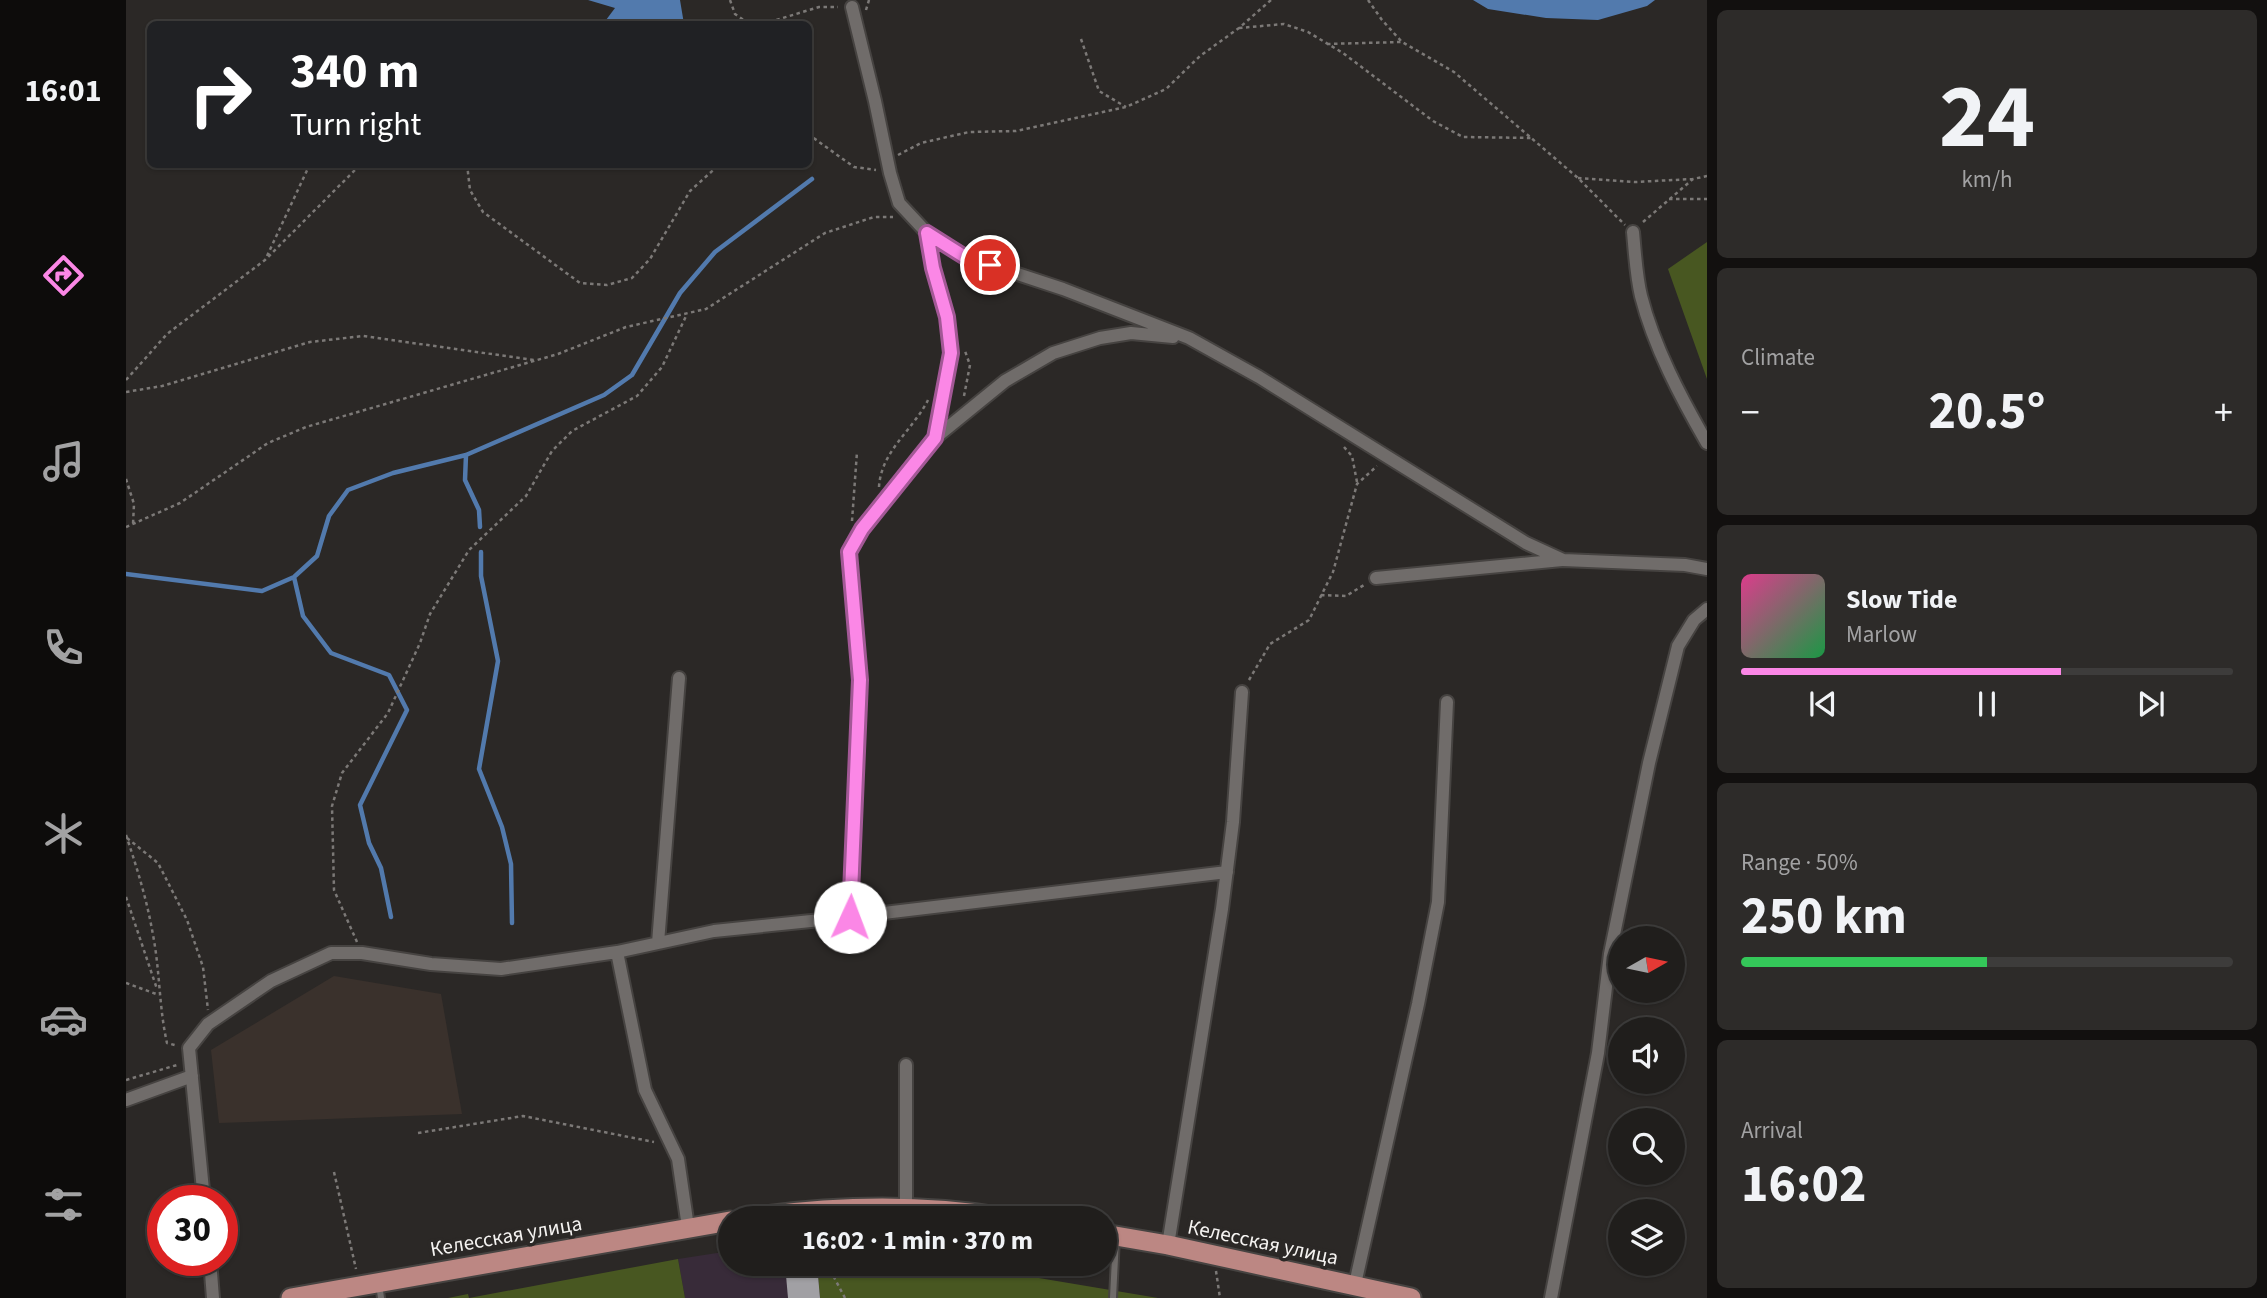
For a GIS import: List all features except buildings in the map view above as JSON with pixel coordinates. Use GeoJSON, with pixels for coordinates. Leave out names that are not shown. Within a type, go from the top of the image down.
{"type":"FeatureCollection","features":[{"type":"Feature","properties":{"kind":"main road","name":"Келесская улица"},"geometry":{"type":"LineString","coordinates":[[291,1298],[373,1289],[718,1223]]}},
{"type":"Feature","properties":{"kind":"main road","name":"Келесская улица"},"geometry":{"type":"LineString","coordinates":[[1117,1236],[1213,1254],[1411,1298]]}},
{"type":"Feature","properties":{"kind":"street"},"geometry":{"type":"LineString","coordinates":[[852,7],[899,203],[927,233],[965,257],[1063,289],[1189,338],[1259,377],[1525,542],[1563,560]]}},
{"type":"Feature","properties":{"kind":"street"},"geometry":{"type":"LineString","coordinates":[[1633,232],[1641,295],[1654,334],[1687,408],[1707,443]]}},
{"type":"Feature","properties":{"kind":"street"},"geometry":{"type":"LineString","coordinates":[[927,233],[933,268],[947,317],[951,353],[935,438]]}},
{"type":"Feature","properties":{"kind":"street"},"geometry":{"type":"LineString","coordinates":[[850,917],[860,680],[849,552],[862,529],[935,438],[1005,381],[1053,353],[1100,338],[1131,333],[1189,338]]}},
{"type":"Feature","properties":{"kind":"street"},"geometry":{"type":"LineString","coordinates":[[1377,578],[1563,560],[1685,565],[1707,569]]}},
{"type":"Feature","properties":{"kind":"street"},"geometry":{"type":"LineString","coordinates":[[1551,1298],[1598,1053],[1610,954],[1649,762],[1678,646],[1694,620],[1707,609]]}},
{"type":"Feature","properties":{"kind":"street"},"geometry":{"type":"LineString","coordinates":[[658,943],[679,678]]}},
{"type":"Feature","properties":{"kind":"street"},"geometry":{"type":"LineString","coordinates":[[1168,1245],[1227,872],[1242,692]]}},
{"type":"Feature","properties":{"kind":"street"},"geometry":{"type":"LineString","coordinates":[[1355,1284],[1418,1004],[1438,902],[1447,702]]}},
{"type":"Feature","properties":{"kind":"street"},"geometry":{"type":"LineString","coordinates":[[203,1185],[190,1055],[208,1024],[271,981],[331,953],[362,953],[431,964],[501,969],[617,952],[714,930],[850,917],[1227,872]]}},
{"type":"Feature","properties":{"kind":"street"},"geometry":{"type":"LineString","coordinates":[[617,952],[645,1090],[678,1159],[688,1227]]}},
{"type":"Feature","properties":{"kind":"street"},"geometry":{"type":"LineString","coordinates":[[906,1065],[906,1206]]}},
{"type":"Feature","properties":{"kind":"street"},"geometry":{"type":"LineString","coordinates":[[126,1100],[192,1076]]}},
{"type":"Feature","properties":{"kind":"street"},"geometry":{"type":"LineString","coordinates":[[211,1276],[213,1298]]}},
{"type":"Feature","properties":{"kind":"lane"},"geometry":{"type":"LineString","coordinates":[[1112,1276],[1113,1298]]}},
{"type":"Feature","properties":{"kind":"path"},"geometry":{"type":"LineString","coordinates":[[730,0],[735,14],[745,21]]}},
{"type":"Feature","properties":{"kind":"path"},"geometry":{"type":"LineString","coordinates":[[812,137],[854,167],[889,167],[921,143],[969,132],[1016,131],[1126,107],[1166,89],[1200,56],[1271,0]]}},
{"type":"Feature","properties":{"kind":"path"},"geometry":{"type":"LineString","coordinates":[[1368,0],[1402,42],[1454,72],[1578,178],[1633,232],[1693,179]]}},
{"type":"Feature","properties":{"kind":"path"},"geometry":{"type":"LineString","coordinates":[[773,21],[819,7],[852,7]]}},
{"type":"Feature","properties":{"kind":"path"},"geometry":{"type":"LineString","coordinates":[[1238,28],[1284,24],[1308,32],[1343,53],[1433,121],[1463,136],[1533,138]]}},
{"type":"Feature","properties":{"kind":"path"},"geometry":{"type":"LineString","coordinates":[[1081,39],[1099,91],[1126,107]]}},
{"type":"Feature","properties":{"kind":"path"},"geometry":{"type":"LineString","coordinates":[[1327,44],[1402,42]]}},
{"type":"Feature","properties":{"kind":"path"},"geometry":{"type":"LineString","coordinates":[[265,260],[308,168]]}},
{"type":"Feature","properties":{"kind":"path"},"geometry":{"type":"LineString","coordinates":[[126,380],[167,334],[265,260],[357,168]]}},
{"type":"Feature","properties":{"kind":"path"},"geometry":{"type":"LineString","coordinates":[[467,168],[470,190],[483,212],[580,283],[607,285],[632,278],[650,259],[690,191],[716,168]]}},
{"type":"Feature","properties":{"kind":"path"},"geometry":{"type":"LineString","coordinates":[[1578,178],[1635,182],[1707,176]]}},
{"type":"Feature","properties":{"kind":"path"},"geometry":{"type":"LineString","coordinates":[[1670,199],[1707,199]]}},
{"type":"Feature","properties":{"kind":"path"},"geometry":{"type":"LineString","coordinates":[[126,527],[180,503],[268,443],[306,427],[558,354],[626,327],[706,309],[825,233],[874,217],[914,218]]}},
{"type":"Feature","properties":{"kind":"path"},"geometry":{"type":"LineString","coordinates":[[362,953],[334,890],[332,806],[342,773],[388,713],[412,662],[430,614],[469,550],[526,496],[552,451],[572,431],[637,396],[662,367],[687,314]]}},
{"type":"Feature","properties":{"kind":"path"},"geometry":{"type":"LineString","coordinates":[[126,392],[162,386],[310,342],[363,335],[536,360]]}},
{"type":"Feature","properties":{"kind":"path"},"geometry":{"type":"LineString","coordinates":[[878,509],[880,475],[895,444],[928,399]]}},
{"type":"Feature","properties":{"kind":"path"},"geometry":{"type":"LineString","coordinates":[[1242,692],[1270,644],[1309,620],[1333,572],[1357,484],[1353,456],[1340,443]]}},
{"type":"Feature","properties":{"kind":"path"},"geometry":{"type":"LineString","coordinates":[[849,552],[857,452]]}},
{"type":"Feature","properties":{"kind":"path"},"geometry":{"type":"LineString","coordinates":[[1357,484],[1389,457]]}},
{"type":"Feature","properties":{"kind":"path"},"geometry":{"type":"LineString","coordinates":[[126,479],[134,504],[133,525]]}},
{"type":"Feature","properties":{"kind":"path"},"geometry":{"type":"LineString","coordinates":[[1321,595],[1346,596],[1377,578]]}},
{"type":"Feature","properties":{"kind":"path"},"geometry":{"type":"LineString","coordinates":[[127,836],[141,879],[154,937],[167,1043],[190,1055]]}},
{"type":"Feature","properties":{"kind":"path"},"geometry":{"type":"LineString","coordinates":[[127,836],[158,863],[187,920],[203,967],[208,1024]]}},
{"type":"Feature","properties":{"kind":"path"},"geometry":{"type":"LineString","coordinates":[[126,897],[160,995]]}},
{"type":"Feature","properties":{"kind":"path"},"geometry":{"type":"LineString","coordinates":[[126,983],[160,995]]}},
{"type":"Feature","properties":{"kind":"path"},"geometry":{"type":"LineString","coordinates":[[126,1080],[190,1055]]}},
{"type":"Feature","properties":{"kind":"path"},"geometry":{"type":"LineString","coordinates":[[418,1133],[523,1116],[671,1145]]}},
{"type":"Feature","properties":{"kind":"path"},"geometry":{"type":"LineString","coordinates":[[334,1172],[373,1289]]}},
{"type":"Feature","properties":{"kind":"path"},"geometry":{"type":"LineString","coordinates":[[1213,1254],[1220,1298]]}},
{"type":"Feature","properties":{"kind":"path"},"geometry":{"type":"LineString","coordinates":[[833,1276],[845,1298]]}},
{"type":"Feature","properties":{"kind":"shaded area"},"geometry":{"type":"Polygon","coordinates":[[[334,976],[441,994],[462,1114],[219,1123],[211,1050],[334,976]]]}},
{"type":"Feature","properties":{"kind":"shaded area"},"geometry":{"type":"Polygon","coordinates":[[[718,1253],[718,1276],[818,1276],[820,1298],[685,1298],[678,1259],[718,1253]]]}},
{"type":"Feature","properties":{"kind":"green space"},"geometry":{"type":"Polygon","coordinates":[[[1707,242],[1707,379],[1668,269],[1707,242]]]}},
{"type":"Feature","properties":{"kind":"green space"},"geometry":{"type":"Polygon","coordinates":[[[678,1259],[685,1298],[469,1298],[678,1259]]]}},
{"type":"Feature","properties":{"kind":"green space"},"geometry":{"type":"Polygon","coordinates":[[[818,1276],[1027,1276],[1158,1298],[820,1298],[818,1276]]]}},
{"type":"Feature","properties":{"kind":"green space"},"geometry":{"type":"Polygon","coordinates":[[[468,1294],[469,1298],[448,1298],[468,1294]]]}},
{"type":"Feature","properties":{"kind":"water"},"geometry":{"type":"Polygon","coordinates":[[[588,0],[680,0],[684,21],[605,21],[615,8],[588,0]]]}},
{"type":"Feature","properties":{"kind":"water"},"geometry":{"type":"Polygon","coordinates":[[[1473,0],[1655,0],[1647,6],[1598,20],[1546,18],[1488,9],[1473,0]]]}},
{"type":"Feature","properties":{"kind":"waterway"},"geometry":{"type":"LineString","coordinates":[[126,574],[262,591],[294,577],[317,556],[329,516],[348,490],[393,473],[466,455],[604,395],[632,375],[680,293],[715,252],[812,179]]}},
{"type":"Feature","properties":{"kind":"waterway"},"geometry":{"type":"LineString","coordinates":[[466,455],[465,480],[479,510],[480,527]]}},
{"type":"Feature","properties":{"kind":"waterway"},"geometry":{"type":"LineString","coordinates":[[481,552],[481,576],[498,661],[479,769],[502,827],[511,864],[512,923]]}},
{"type":"Feature","properties":{"kind":"waterway"},"geometry":{"type":"LineString","coordinates":[[294,577],[303,616],[331,653],[389,675],[407,710],[360,805],[369,843],[381,868],[391,917]]}},
{"type":"Feature","properties":{"kind":"route"},"geometry":{"type":"LineString","coordinates":[[850,917],[860,680],[849,552],[862,529],[935,438],[951,353],[947,317],[933,268],[927,233],[965,257],[990,265]]}}]}
